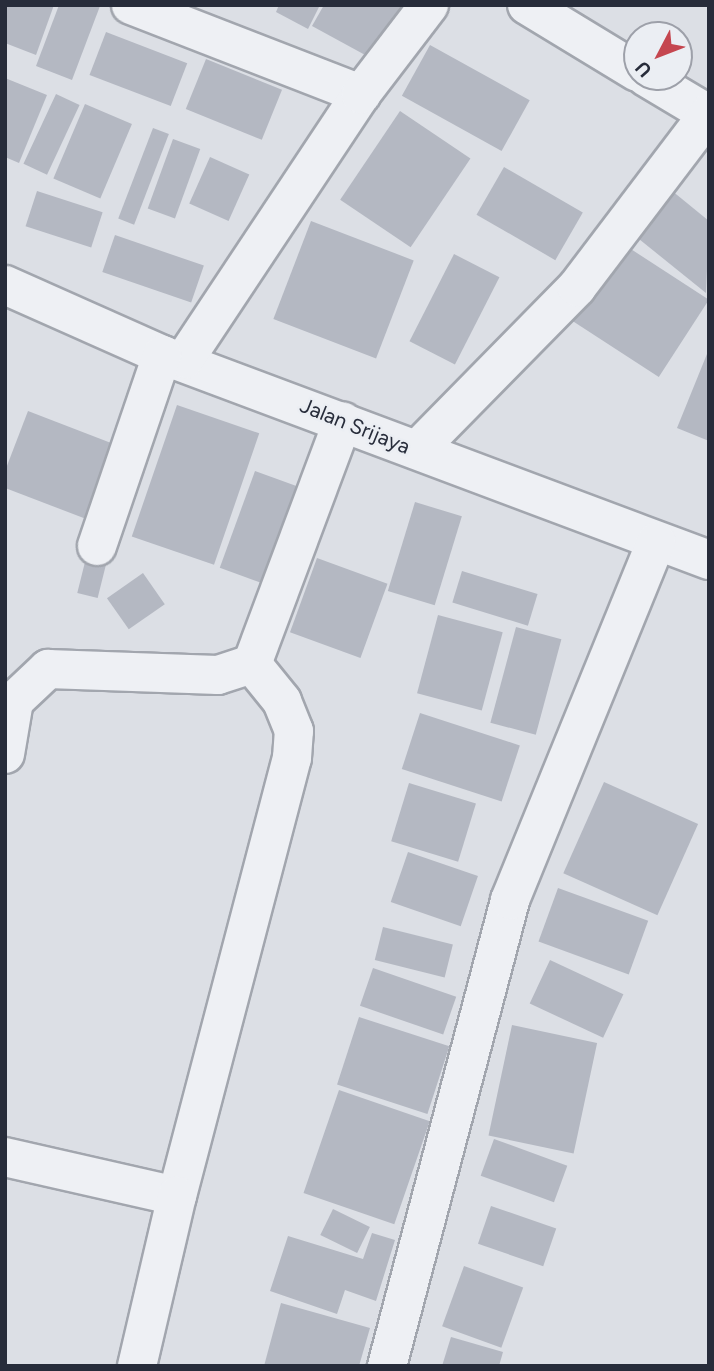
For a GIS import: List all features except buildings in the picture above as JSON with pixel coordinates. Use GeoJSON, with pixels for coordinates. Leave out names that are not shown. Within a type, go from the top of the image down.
{"type":"FeatureCollection","features":[{"type":"Feature","properties":{"kind":"street"},"geometry":{"type":"LineString","coordinates":[[131,5],[361,94]]}},
{"type":"Feature","properties":{"kind":"street"},"geometry":{"type":"LineString","coordinates":[[97,546],[174,357],[361,94],[429,5]]}},
{"type":"Feature","properties":{"kind":"street"},"geometry":{"type":"LineString","coordinates":[[527,5],[623,63]]}},
{"type":"Feature","properties":{"kind":"street"},"geometry":{"type":"LineString","coordinates":[[417,450],[577,287],[708,113],[670,91]]}},
{"type":"Feature","properties":{"kind":"street","name":"Jalan Srijaya"},"geometry":{"type":"LineString","coordinates":[[5,285],[174,357],[709,560]]}},
{"type":"Feature","properties":{"kind":"street"},"geometry":{"type":"LineString","coordinates":[[253,664],[343,421]]}},
{"type":"Feature","properties":{"kind":"street"},"geometry":{"type":"LineString","coordinates":[[387,1366],[510,900],[656,542]]}},
{"type":"Feature","properties":{"kind":"street"},"geometry":{"type":"LineString","coordinates":[[5,754],[14,701],[48,670],[218,675],[253,664]]}},
{"type":"Feature","properties":{"kind":"street"},"geometry":{"type":"LineString","coordinates":[[136,1366],[177,1196],[292,758],[294,731],[282,701],[253,664]]}},
{"type":"Feature","properties":{"kind":"street"},"geometry":{"type":"LineString","coordinates":[[5,1157],[177,1196]]}}]}
